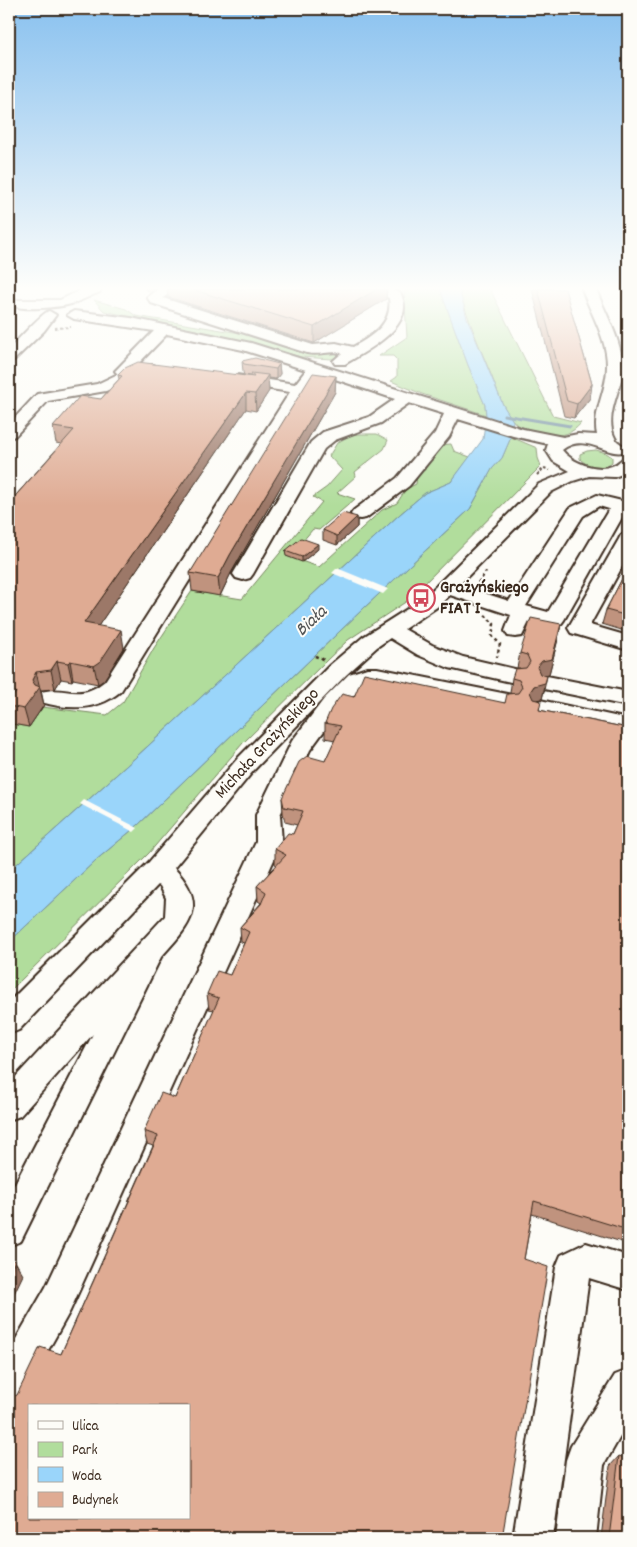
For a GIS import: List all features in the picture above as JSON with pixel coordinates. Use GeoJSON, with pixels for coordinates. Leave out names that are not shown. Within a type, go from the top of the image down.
{"type":"FeatureCollection","features":[{"type":"Feature","properties":{"kind":"street"},"geometry":{"type":"LineString","coordinates":[[123,371],[133,361]]}},
{"type":"Feature","properties":{"kind":"street"},"geometry":{"type":"LineString","coordinates":[[296,361],[519,433],[559,451],[586,472],[613,471],[627,465],[626,454],[610,444],[582,439],[569,439],[559,451]]}},
{"type":"Feature","properties":{"kind":"street"},"geometry":{"type":"LineString","coordinates":[[49,697],[72,702],[88,700],[104,694],[113,686],[308,376],[336,361]]}},
{"type":"Feature","properties":{"kind":"street"},"geometry":{"type":"LineString","coordinates":[[610,444],[605,437],[602,422],[614,376],[622,367]]}},
{"type":"Feature","properties":{"kind":"street"},"geometry":{"type":"LineString","coordinates":[[9,433],[43,396],[101,388],[140,369],[164,370]]}},
{"type":"Feature","properties":{"kind":"street"},"geometry":{"type":"LineString","coordinates":[[222,378],[300,389]]}},
{"type":"Feature","properties":{"kind":"street"},"geometry":{"type":"LineString","coordinates":[[243,574],[317,446],[329,436],[375,420],[408,397]]}},
{"type":"Feature","properties":{"kind":"street"},"geometry":{"type":"LineString","coordinates":[[360,514],[403,482],[443,434],[451,416],[459,414]]}},
{"type":"Feature","properties":{"kind":"street"},"geometry":{"type":"LineString","coordinates":[[582,439],[587,431],[602,422]]}},
{"type":"Feature","properties":{"kind":"street","name":"Michała Grażyńskiego"},"geometry":{"type":"LineString","coordinates":[[545,488],[559,451]]}},
{"type":"Feature","properties":{"kind":"street","name":"Michała Grażyńskiego"},"geometry":{"type":"LineString","coordinates":[[9,1021],[158,868],[246,764],[353,655],[430,603],[545,488],[567,477],[586,472]]}},
{"type":"Feature","properties":{"kind":"street"},"geometry":{"type":"LineString","coordinates":[[447,587],[519,610],[551,625],[620,506],[597,500],[576,512],[519,610],[515,631]]}},
{"type":"Feature","properties":{"kind":"street"},"geometry":{"type":"LineString","coordinates":[[628,539],[578,628],[628,643]]}},
{"type":"Feature","properties":{"kind":"street"},"geometry":{"type":"LineString","coordinates":[[9,1391],[28,1350],[58,1299],[269,842],[268,815],[300,747],[332,704],[358,679],[367,675],[511,689],[425,650],[390,629]]}},
{"type":"Feature","properties":{"kind":"street"},"geometry":{"type":"LineString","coordinates":[[546,683],[628,700]]}},
{"type":"Feature","properties":{"kind":"street"},"geometry":{"type":"LineString","coordinates":[[540,708],[628,727]]}},
{"type":"Feature","properties":{"kind":"street"},"geometry":{"type":"LineString","coordinates":[[9,1106],[176,921],[180,914],[180,905],[176,888],[158,868]]}},
{"type":"Feature","properties":{"kind":"street"},"geometry":{"type":"LineString","coordinates":[[9,1229],[152,948]]}},
{"type":"Feature","properties":{"kind":"street"},"geometry":{"type":"LineString","coordinates":[[532,1538],[573,1267],[586,1260],[628,1274]]}},
{"type":"Feature","properties":{"kind":"street"},"geometry":{"type":"LineString","coordinates":[[576,1538],[585,1460],[628,1388]]}},
{"type":"Feature","properties":{"kind":"path"},"geometry":{"type":"LineString","coordinates":[[626,428],[628,439]]}},
{"type":"Feature","properties":{"kind":"green space"},"geometry":{"type":"Polygon","coordinates":[[[397,361],[467,361],[485,405],[486,415],[422,394],[391,381],[397,377],[397,361]]]}},
{"type":"Feature","properties":{"kind":"green space"},"geometry":{"type":"Polygon","coordinates":[[[485,361],[526,361],[553,416],[581,423],[567,434],[559,435],[551,435],[517,425],[512,420],[499,396],[485,361]]]}},
{"type":"Feature","properties":{"kind":"green space"},"geometry":{"type":"Polygon","coordinates":[[[352,434],[377,434],[388,440],[384,449],[355,472],[356,476],[337,493],[355,499],[319,530],[313,529],[286,556],[319,567],[382,510],[397,503],[406,489],[416,484],[417,474],[425,470],[426,463],[434,459],[437,445],[451,444],[454,451],[470,457],[451,482],[425,493],[399,515],[9,871],[9,708],[12,724],[29,727],[42,707],[107,715],[123,702],[154,648],[192,591],[242,599],[322,502],[313,497],[327,487],[342,470],[329,456],[337,443],[352,434]]]}},
{"type":"Feature","properties":{"kind":"green space"},"geometry":{"type":"Polygon","coordinates":[[[511,437],[537,448],[541,466],[407,601],[348,640],[243,743],[149,853],[9,992],[9,942],[96,860],[138,825],[470,509],[492,469],[502,458],[511,437]]]}},
{"type":"Feature","properties":{"kind":"green space"},"geometry":{"type":"Polygon","coordinates":[[[596,450],[612,457],[612,462],[608,465],[596,467],[580,459],[580,454],[596,450]]]}},
{"type":"Feature","properties":{"kind":"water","name":"Biała"},"geometry":{"type":"Polygon","coordinates":[[[467,361],[485,361],[503,405],[513,421],[511,437],[502,458],[492,469],[470,509],[138,825],[96,860],[9,942],[9,871],[399,515],[425,493],[451,482],[483,439],[486,415],[485,405],[467,361]]]}},
{"type":"Feature","properties":{"kind":"pier"},"geometry":{"type":"Polygon","coordinates":[[[337,568],[388,589],[383,594],[332,573],[337,568]]]}},
{"type":"Feature","properties":{"kind":"pier"},"geometry":{"type":"Polygon","coordinates":[[[84,800],[138,828],[134,832],[80,804],[84,800]]]}},
{"type":"Feature","properties":{"kind":"building"},"geometry":{"type":"Polygon","coordinates":[[[242,361],[268,361],[279,364],[276,369],[244,364],[242,361]]]}},
{"type":"Feature","properties":{"kind":"building"},"geometry":{"type":"Polygon","coordinates":[[[557,361],[586,361],[592,384],[577,404],[567,401],[557,361]]]}},
{"type":"Feature","properties":{"kind":"building"},"geometry":{"type":"Polygon","coordinates":[[[138,362],[254,377],[251,373],[268,375],[255,394],[246,393],[84,623],[121,630],[100,662],[94,666],[70,661],[68,663],[57,661],[51,670],[36,672],[32,680],[35,685],[40,687],[24,709],[9,706],[16,692],[9,691],[9,503],[74,430],[53,427],[80,396],[101,399],[122,376],[118,375],[125,368],[138,362]]]}},
{"type":"Feature","properties":{"kind":"building"},"geometry":{"type":"Polygon","coordinates":[[[313,373],[336,376],[218,578],[190,573],[313,373]]]}},
{"type":"Feature","properties":{"kind":"building"},"geometry":{"type":"Polygon","coordinates":[[[343,513],[357,517],[337,536],[323,530],[343,513]]]}},
{"type":"Feature","properties":{"kind":"building"},"geometry":{"type":"Polygon","coordinates":[[[301,538],[318,544],[302,557],[285,551],[301,538]]]}},
{"type":"Feature","properties":{"kind":"building"},"geometry":{"type":"Polygon","coordinates":[[[628,567],[628,616],[606,610],[628,567]]]}},
{"type":"Feature","properties":{"kind":"building"},"geometry":{"type":"Polygon","coordinates":[[[531,618],[561,624],[552,659],[542,661],[537,667],[540,674],[547,676],[545,683],[534,686],[530,692],[533,699],[541,701],[539,710],[628,728],[628,1230],[534,1201],[524,1259],[548,1267],[502,1538],[488,1538],[476,1533],[475,1538],[9,1538],[10,1398],[17,1395],[40,1347],[61,1354],[158,1136],[144,1131],[161,1093],[175,1098],[219,998],[207,994],[217,971],[230,975],[249,932],[240,927],[261,904],[266,892],[257,886],[286,855],[275,849],[288,833],[293,834],[303,811],[284,807],[282,798],[299,762],[307,756],[325,761],[341,726],[325,723],[331,709],[342,694],[354,697],[364,673],[505,703],[507,694],[518,693],[522,687],[519,680],[512,678],[515,669],[526,668],[530,662],[527,655],[520,653],[531,618]]]}},
{"type":"Feature","properties":{"kind":"building"},"geometry":{"type":"Polygon","coordinates":[[[9,1258],[15,1261],[9,1273],[9,1258]]]}},
{"type":"Feature","properties":{"kind":"building"},"geometry":{"type":"Polygon","coordinates":[[[619,1456],[628,1459],[628,1538],[609,1538],[619,1456]]]}},
{"type":"Feature","properties":{"kind":"waterway"},"geometry":{"type":"LineString","coordinates":[[504,415],[570,426]]}},
{"type":"Feature","properties":{"kind":"place","name":"Grażyńskiego FIAT I"},"geometry":{"type":"Point","coordinates":[421,598]}}]}
